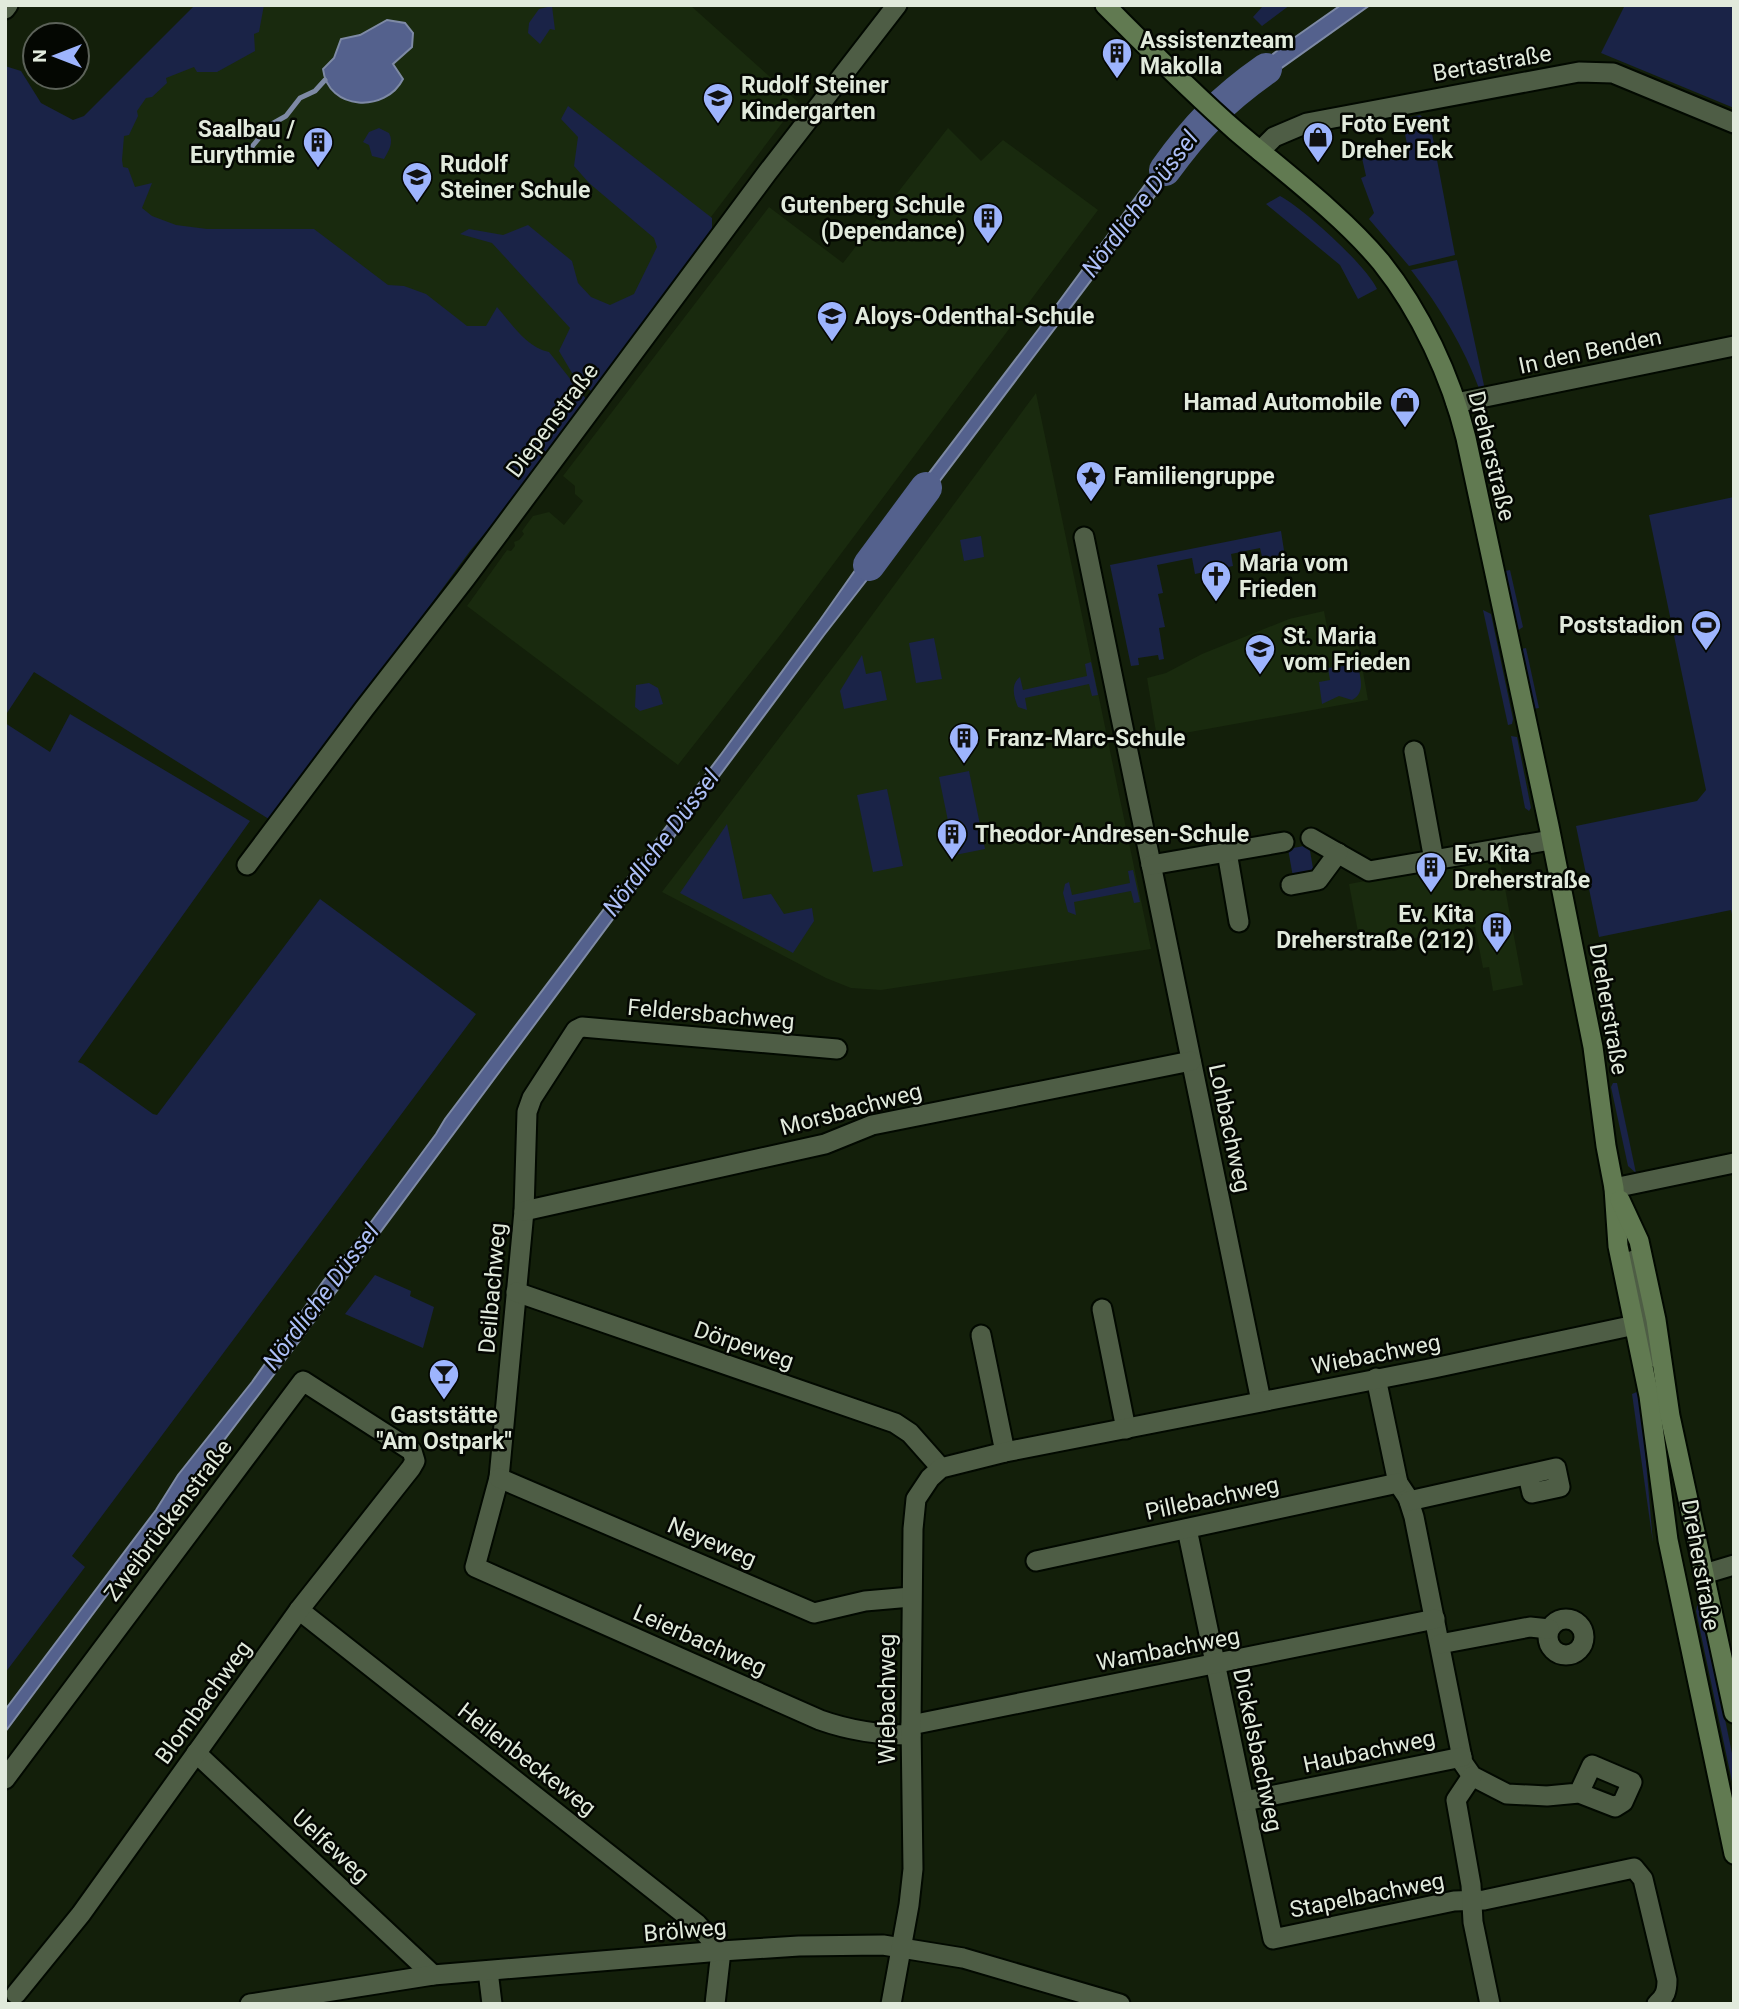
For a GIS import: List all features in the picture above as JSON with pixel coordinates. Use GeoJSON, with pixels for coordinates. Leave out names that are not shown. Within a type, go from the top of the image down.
{"type":"FeatureCollection","features":[{"type":"Feature","properties":{"kind":"main road","name":"Dreherstraße"},"geometry":{"type":"LineString","coordinates":[[1105,5],[1233,128],[1333,214],[1382,263],[1422,326],[1456,403],[1466,438],[1593,1047],[1614,1188],[1618,1246],[1649,1396],[1668,1540],[1734,1854]]}},
{"type":"Feature","properties":{"kind":"main road","name":"Dreherstraße"},"geometry":{"type":"LineString","coordinates":[[1614,1188],[1639,1241],[1656,1320],[1670,1416],[1734,1713]]}},
{"type":"Feature","properties":{"kind":"main road"},"geometry":{"type":"LineString","coordinates":[[1676,1580],[1704,1574]]}},
{"type":"Feature","properties":{"kind":"street","name":"Diepenstraße"},"geometry":{"type":"LineString","coordinates":[[247,865],[465,579],[767,173],[897,5]]}},
{"type":"Feature","properties":{"kind":"street","name":"Bertastraße"},"geometry":{"type":"LineString","coordinates":[[1260,151],[1273,136],[1307,123],[1579,72],[1613,73],[1734,123]]}},
{"type":"Feature","properties":{"kind":"street","name":"In den Benden"},"geometry":{"type":"LineString","coordinates":[[1456,403],[1734,346]]}},
{"type":"Feature","properties":{"kind":"street","name":"Lohbachweg"},"geometry":{"type":"LineString","coordinates":[[1084,537],[1261,1401]]}},
{"type":"Feature","properties":{"kind":"street"},"geometry":{"type":"LineString","coordinates":[[1414,751],[1433,860]]}},
{"type":"Feature","properties":{"kind":"street"},"geometry":{"type":"LineString","coordinates":[[1311,838],[1369,871],[1551,840]]}},
{"type":"Feature","properties":{"kind":"street"},"geometry":{"type":"LineString","coordinates":[[1151,864],[1284,842]]}},
{"type":"Feature","properties":{"kind":"street"},"geometry":{"type":"LineString","coordinates":[[1227,852],[1238,922]]}},
{"type":"Feature","properties":{"kind":"street"},"geometry":{"type":"LineString","coordinates":[[1291,885],[1318,880],[1338,853]]}},
{"type":"Feature","properties":{"kind":"street","name":"Feldersbachweg"},"geometry":{"type":"LineString","coordinates":[[582,1027],[836,1049]]}},
{"type":"Feature","properties":{"kind":"street","name":"Deilbachweg"},"geometry":{"type":"LineString","coordinates":[[475,1567],[499,1478],[524,1211],[525,1121],[529,1104],[576,1030],[582,1027]]}},
{"type":"Feature","properties":{"kind":"street","name":"Morsbachweg"},"geometry":{"type":"LineString","coordinates":[[524,1211],[825,1144],[872,1125],[1191,1061]]}},
{"type":"Feature","properties":{"kind":"street"},"geometry":{"type":"LineString","coordinates":[[1614,1188],[1734,1163]]}},
{"type":"Feature","properties":{"kind":"street","name":"Dörpeweg"},"geometry":{"type":"LineString","coordinates":[[516,1292],[895,1423],[909,1433],[941,1468]]}},
{"type":"Feature","properties":{"kind":"street"},"geometry":{"type":"LineString","coordinates":[[1102,1309],[1126,1429]]}},
{"type":"Feature","properties":{"kind":"street","name":"Wiebachweg"},"geometry":{"type":"LineString","coordinates":[[891,2004],[913,1869],[913,1529],[916,1499],[930,1478],[941,1468],[1005,1452],[1635,1325]]}},
{"type":"Feature","properties":{"kind":"street","name":"Dreherstraße"},"geometry":{"type":"LineString","coordinates":[[1635,1325],[1643,1326],[1648,1332],[1670,1416]]}},
{"type":"Feature","properties":{"kind":"street"},"geometry":{"type":"LineString","coordinates":[[981,1335],[1005,1452]]}},
{"type":"Feature","properties":{"kind":"street"},"geometry":{"type":"LineString","coordinates":[[1376,1378],[1398,1483],[1409,1500],[1462,1757],[1472,1776],[1507,1794],[1547,1796],[1579,1793]]}},
{"type":"Feature","properties":{"kind":"street","name":"Zweibrückenstraße"},"geometry":{"type":"LineString","coordinates":[[5,1780],[303,1381],[398,1441]]}},
{"type":"Feature","properties":{"kind":"street","name":"Blombachweg"},"geometry":{"type":"LineString","coordinates":[[16,1994],[81,1914],[299,1610],[411,1468],[415,1461],[414,1455],[398,1441]]}},
{"type":"Feature","properties":{"kind":"street"},"geometry":{"type":"LineString","coordinates":[[1409,1500],[1528,1475]]}},
{"type":"Feature","properties":{"kind":"street","name":"Neyeweg"},"geometry":{"type":"LineString","coordinates":[[499,1478],[814,1613],[865,1601],[911,1597]]}},
{"type":"Feature","properties":{"kind":"street","name":"Pillebachweg"},"geometry":{"type":"LineString","coordinates":[[1036,1561],[1398,1483]]}},
{"type":"Feature","properties":{"kind":"street","name":"Dickelsbachweg"},"geometry":{"type":"LineString","coordinates":[[1187,1529],[1273,1939]]}},
{"type":"Feature","properties":{"kind":"street"},"geometry":{"type":"LineString","coordinates":[[1704,1574],[1734,1565]]}},
{"type":"Feature","properties":{"kind":"street","name":"Leierbachweg"},"geometry":{"type":"LineString","coordinates":[[475,1567],[820,1720],[860,1731],[911,1730]]}},
{"type":"Feature","properties":{"kind":"street","name":"Heilenbeckeweg"},"geometry":{"type":"LineString","coordinates":[[299,1610],[697,1924],[721,1951]]}},
{"type":"Feature","properties":{"kind":"street","name":"Wambachweg"},"geometry":{"type":"LineString","coordinates":[[911,1730],[1435,1619]]}},
{"type":"Feature","properties":{"kind":"street"},"geometry":{"type":"LineString","coordinates":[[1440,1644],[1530,1627],[1549,1629]]}},
{"type":"Feature","properties":{"kind":"street","name":"Uelfeweg"},"geometry":{"type":"LineString","coordinates":[[196,1754],[433,1975]]}},
{"type":"Feature","properties":{"kind":"street","name":"Haubachweg"},"geometry":{"type":"LineString","coordinates":[[1245,1801],[1462,1757]]}},
{"type":"Feature","properties":{"kind":"street"},"geometry":{"type":"LineString","coordinates":[[1472,1776],[1456,1800],[1472,1902]]}},
{"type":"Feature","properties":{"kind":"street","name":"Stapelbachweg"},"geometry":{"type":"LineString","coordinates":[[1273,1939],[1454,1901],[1472,1902],[1634,1868],[1643,1879],[1667,1980],[1667,1990],[1657,2004]]}},
{"type":"Feature","properties":{"kind":"street","name":"Stapelbachweg"},"geometry":{"type":"LineString","coordinates":[[1472,1902],[1473,1922],[1490,2004]]}},
{"type":"Feature","properties":{"kind":"street","name":"Brölweg"},"geometry":{"type":"LineString","coordinates":[[250,2004],[292,2000],[433,1975],[721,1951],[799,1946],[883,1945],[963,1958],[1120,2004]]}},
{"type":"Feature","properties":{"kind":"street"},"geometry":{"type":"LineString","coordinates":[[715,2004],[721,1951]]}},
{"type":"Feature","properties":{"kind":"street"},"geometry":{"type":"LineString","coordinates":[[488,1971],[492,2004]]}},
{"type":"Feature","properties":{"kind":"shaded area"},"geometry":{"type":"Polygon","coordinates":[[[195,5],[264,5],[259,32],[254,34],[255,51],[217,72],[197,72],[194,67],[166,78],[167,83],[152,97],[146,98],[137,111],[138,116],[129,135],[124,136],[122,160],[123,167],[128,168],[135,187],[152,183],[142,208],[152,216],[176,225],[207,229],[314,229],[388,285],[404,286],[426,294],[467,326],[486,326],[497,307],[526,340],[549,352],[586,399],[510,503],[470,551],[272,821],[34,672],[5,716],[5,66],[21,71],[21,91],[34,91],[41,103],[73,120],[84,116],[195,5]]]}},
{"type":"Feature","properties":{"kind":"shaded area","name":"Rudolf Steiner Schule"},"geometry":{"type":"Polygon","coordinates":[[[201,5],[690,5],[798,102],[561,415],[135,228],[86,121],[201,5]]]}},
{"type":"Feature","properties":{"kind":"shaded area"},"geometry":{"type":"Polygon","coordinates":[[[1261,5],[1290,5],[1262,26],[1253,17],[1261,5]]]}},
{"type":"Feature","properties":{"kind":"shaded area"},"geometry":{"type":"Polygon","coordinates":[[[1625,5],[1734,5],[1734,108],[1601,53],[1625,5]]]}},
{"type":"Feature","properties":{"kind":"shaded area"},"geometry":{"type":"Polygon","coordinates":[[[552,6],[555,30],[550,29],[540,44],[528,33],[529,23],[539,9],[552,6]]]}},
{"type":"Feature","properties":{"kind":"shaded area"},"geometry":{"type":"Polygon","coordinates":[[[568,106],[712,218],[712,233],[592,392],[572,373],[559,351],[570,328],[492,243],[460,234],[469,229],[503,235],[528,225],[572,261],[578,283],[591,297],[610,305],[634,294],[657,247],[654,238],[589,183],[574,166],[578,137],[561,119],[568,106]]]}},
{"type":"Feature","properties":{"kind":"shaded area"},"geometry":{"type":"Polygon","coordinates":[[[1420,115],[1430,123],[1455,255],[1409,266],[1369,219],[1374,213],[1361,178],[1366,176],[1362,158],[1407,144],[1402,119],[1420,115]]]}},
{"type":"Feature","properties":{"kind":"shaded area"},"geometry":{"type":"Polygon","coordinates":[[[379,128],[389,133],[391,140],[384,159],[372,156],[369,145],[363,142],[369,132],[379,128]]]}},
{"type":"Feature","properties":{"kind":"shaded area","name":"Aloys-Odenthal-Schule"},"geometry":{"type":"Polygon","coordinates":[[[948,128],[981,161],[1003,140],[1098,210],[781,634],[678,765],[467,606],[507,550],[511,551],[515,546],[514,542],[524,534],[522,531],[533,516],[549,512],[564,525],[583,501],[575,494],[575,486],[563,476],[769,207],[843,263],[948,128]]]}},
{"type":"Feature","properties":{"kind":"shaded area"},"geometry":{"type":"Polygon","coordinates":[[[1280,196],[1333,238],[1361,266],[1377,289],[1358,299],[1340,265],[1266,204],[1280,196]]]}},
{"type":"Feature","properties":{"kind":"shaded area"},"geometry":{"type":"Polygon","coordinates":[[[1457,260],[1485,390],[1480,391],[1450,328],[1411,270],[1457,260]]]}},
{"type":"Feature","properties":{"kind":"shaded area"},"geometry":{"type":"Polygon","coordinates":[[[1036,393],[1151,949],[881,990],[851,988],[826,978],[662,892],[850,645],[1036,393]]]}},
{"type":"Feature","properties":{"kind":"shaded area","name":"Poststadion"},"geometry":{"type":"Polygon","coordinates":[[[1734,497],[1734,923],[1731,910],[1599,937],[1576,826],[1697,801],[1706,790],[1649,515],[1734,497]]]}},
{"type":"Feature","properties":{"kind":"shaded area"},"geometry":{"type":"Polygon","coordinates":[[[1281,531],[1285,557],[1263,561],[1260,548],[1231,554],[1233,566],[1195,574],[1192,558],[1157,565],[1163,593],[1158,594],[1165,627],[1159,628],[1164,659],[1159,660],[1158,655],[1138,658],[1139,665],[1131,666],[1110,565],[1281,531]]]}},
{"type":"Feature","properties":{"kind":"shaded area"},"geometry":{"type":"Polygon","coordinates":[[[981,536],[984,557],[964,561],[960,540],[981,536]]]}},
{"type":"Feature","properties":{"kind":"shaded area"},"geometry":{"type":"Polygon","coordinates":[[[1510,570],[1523,627],[1517,631],[1505,571],[1510,570]]]}},
{"type":"Feature","properties":{"kind":"shaded area"},"geometry":{"type":"Polygon","coordinates":[[[1483,610],[1491,614],[1513,719],[1512,724],[1508,725],[1483,610]]]}},
{"type":"Feature","properties":{"kind":"shaded area","name":"St. Maria vom Frieden"},"geometry":{"type":"Polygon","coordinates":[[[1324,611],[1330,643],[1357,638],[1368,700],[1157,738],[1147,678],[1166,673],[1202,654],[1289,619],[1324,611]]]}},
{"type":"Feature","properties":{"kind":"shaded area"},"geometry":{"type":"Polygon","coordinates":[[[934,638],[942,679],[916,683],[909,643],[934,638]]]}},
{"type":"Feature","properties":{"kind":"shaded area"},"geometry":{"type":"Polygon","coordinates":[[[1526,648],[1539,708],[1533,709],[1521,649],[1526,648]]]}},
{"type":"Feature","properties":{"kind":"shaded area"},"geometry":{"type":"Polygon","coordinates":[[[862,655],[866,674],[881,671],[887,700],[844,709],[840,691],[862,655]]]}},
{"type":"Feature","properties":{"kind":"shaded area"},"geometry":{"type":"Polygon","coordinates":[[[1091,662],[1098,695],[1092,696],[1089,684],[1025,698],[1027,710],[1018,707],[1014,687],[1020,677],[1023,690],[1087,676],[1085,664],[1091,662]]]}},
{"type":"Feature","properties":{"kind":"shaded area"},"geometry":{"type":"Polygon","coordinates":[[[1358,664],[1361,689],[1356,697],[1352,700],[1339,696],[1322,704],[1319,682],[1330,680],[1328,668],[1358,664]]]}},
{"type":"Feature","properties":{"kind":"shaded area"},"geometry":{"type":"Polygon","coordinates":[[[649,683],[658,688],[663,704],[640,711],[635,707],[636,685],[649,683]]]}},
{"type":"Feature","properties":{"kind":"shaded area"},"geometry":{"type":"Polygon","coordinates":[[[70,714],[250,821],[78,1062],[157,1115],[320,899],[476,1014],[72,1556],[85,1567],[5,1673],[5,723],[50,752],[70,714]]]}},
{"type":"Feature","properties":{"kind":"shaded area"},"geometry":{"type":"Polygon","coordinates":[[[1511,736],[1517,737],[1531,808],[1529,811],[1525,808],[1511,736]]]}},
{"type":"Feature","properties":{"kind":"shaded area"},"geometry":{"type":"Polygon","coordinates":[[[969,771],[985,849],[955,855],[939,777],[969,771]]]}},
{"type":"Feature","properties":{"kind":"shaded area"},"geometry":{"type":"Polygon","coordinates":[[[887,789],[903,866],[873,872],[857,795],[887,789]]]}},
{"type":"Feature","properties":{"kind":"shaded area"},"geometry":{"type":"Polygon","coordinates":[[[727,824],[743,899],[771,894],[784,914],[812,908],[814,921],[793,953],[680,893],[727,824]]]}},
{"type":"Feature","properties":{"kind":"shaded area"},"geometry":{"type":"Polygon","coordinates":[[[1309,845],[1314,874],[1293,877],[1288,849],[1309,845]]]}},
{"type":"Feature","properties":{"kind":"shaded area"},"geometry":{"type":"Polygon","coordinates":[[[1499,856],[1523,985],[1493,991],[1489,967],[1483,968],[1475,927],[1361,948],[1349,884],[1499,856]]]}},
{"type":"Feature","properties":{"kind":"shaded area"},"geometry":{"type":"Polygon","coordinates":[[[1133,870],[1140,902],[1134,903],[1131,891],[1074,902],[1076,915],[1068,912],[1063,893],[1065,884],[1069,882],[1072,895],[1130,883],[1128,871],[1133,870]]]}},
{"type":"Feature","properties":{"kind":"shaded area"},"geometry":{"type":"Polygon","coordinates":[[[1613,1083],[1617,1083],[1636,1173],[1628,1166],[1611,1087],[1613,1083]]]}},
{"type":"Feature","properties":{"kind":"shaded area"},"geometry":{"type":"Polygon","coordinates":[[[375,1275],[411,1291],[410,1296],[434,1307],[423,1348],[345,1314],[375,1275]]]}},
{"type":"Feature","properties":{"kind":"shaded area"},"geometry":{"type":"Polygon","coordinates":[[[1640,1392],[1653,1543],[1632,1394],[1640,1392]]]}},
{"type":"Feature","properties":{"kind":"shaded area"},"geometry":{"type":"Polygon","coordinates":[[[1698,1602],[1701,1603],[1734,1763],[1734,1791],[1696,1611],[1698,1602]]]}},
{"type":"Feature","properties":{"kind":"water"},"geometry":{"type":"Polygon","coordinates":[[[1341,5],[1370,5],[1238,99],[1228,89],[1291,40],[1341,5]]]}},
{"type":"Feature","properties":{"kind":"water"},"geometry":{"type":"Polygon","coordinates":[[[387,20],[405,23],[413,33],[412,47],[393,64],[403,79],[395,90],[384,98],[372,102],[346,100],[335,93],[327,83],[323,69],[334,58],[341,39],[360,35],[387,20]]]}},
{"type":"Feature","properties":{"kind":"water"},"geometry":{"type":"Polygon","coordinates":[[[1186,129],[1197,140],[905,527],[894,519],[1186,129]]]}},
{"type":"Feature","properties":{"kind":"water"},"geometry":{"type":"Polygon","coordinates":[[[887,525],[901,536],[824,635],[5,1732],[5,1710],[156,1510],[178,1475],[252,1382],[324,1280],[354,1245],[445,1119],[722,753],[887,525]]]}},
{"type":"Feature","properties":{"kind":"waterway","name":"Nördliche Düssel"},"geometry":{"type":"LineString","coordinates":[[1165,170],[1211,115],[1236,91],[1266,69]]}},
{"type":"Feature","properties":{"kind":"waterway"},"geometry":{"type":"LineString","coordinates":[[250,149],[270,125],[286,116],[300,98],[315,91],[325,80]]}},
{"type":"Feature","properties":{"kind":"waterway","name":"Nördliche Düssel"},"geometry":{"type":"LineString","coordinates":[[869,565],[926,488]]}},
{"type":"Feature","properties":{"kind":"place","name":"Assistenzteam Makolla"},"geometry":{"type":"Point","coordinates":[1117,80]}},
{"type":"Feature","properties":{"kind":"place","name":"Rudolf Steiner Kindergarten"},"geometry":{"type":"Point","coordinates":[718,125]}},
{"type":"Feature","properties":{"kind":"place","name":"Foto Event Dreher Eck"},"geometry":{"type":"Point","coordinates":[1318,164]}},
{"type":"Feature","properties":{"kind":"place","name":"Saalbau / Eurythmie"},"geometry":{"type":"Point","coordinates":[318,169]}},
{"type":"Feature","properties":{"kind":"place","name":"Rudolf Steiner Schule"},"geometry":{"type":"Point","coordinates":[417,204]}},
{"type":"Feature","properties":{"kind":"place","name":"Gutenberg Schule (Dependance)"},"geometry":{"type":"Point","coordinates":[988,245]}},
{"type":"Feature","properties":{"kind":"place","name":"Aloys-Odenthal-Schule"},"geometry":{"type":"Point","coordinates":[832,343]}},
{"type":"Feature","properties":{"kind":"place","name":"Hamad Automobile"},"geometry":{"type":"Point","coordinates":[1405,429]}},
{"type":"Feature","properties":{"kind":"place","name":"Familiengruppe"},"geometry":{"type":"Point","coordinates":[1091,503]}},
{"type":"Feature","properties":{"kind":"place","name":"Maria vom Frieden"},"geometry":{"type":"Point","coordinates":[1216,603]}},
{"type":"Feature","properties":{"kind":"place","name":"Poststadion"},"geometry":{"type":"Point","coordinates":[1706,652]}},
{"type":"Feature","properties":{"kind":"place","name":"St. Maria vom Frieden"},"geometry":{"type":"Point","coordinates":[1260,676]}},
{"type":"Feature","properties":{"kind":"place","name":"Franz-Marc-Schule"},"geometry":{"type":"Point","coordinates":[964,765]}},
{"type":"Feature","properties":{"kind":"place","name":"Theodor-Andresen-Schule"},"geometry":{"type":"Point","coordinates":[952,861]}},
{"type":"Feature","properties":{"kind":"place","name":"Ev. Kita Dreherstraße"},"geometry":{"type":"Point","coordinates":[1431,894]}},
{"type":"Feature","properties":{"kind":"place","name":"Ev. Kita Dreherstraße (212)"},"geometry":{"type":"Point","coordinates":[1497,954]}},
{"type":"Feature","properties":{"kind":"place","name":"Gaststätte \"Am Ostpark\""},"geometry":{"type":"Point","coordinates":[444,1401]}}]}
